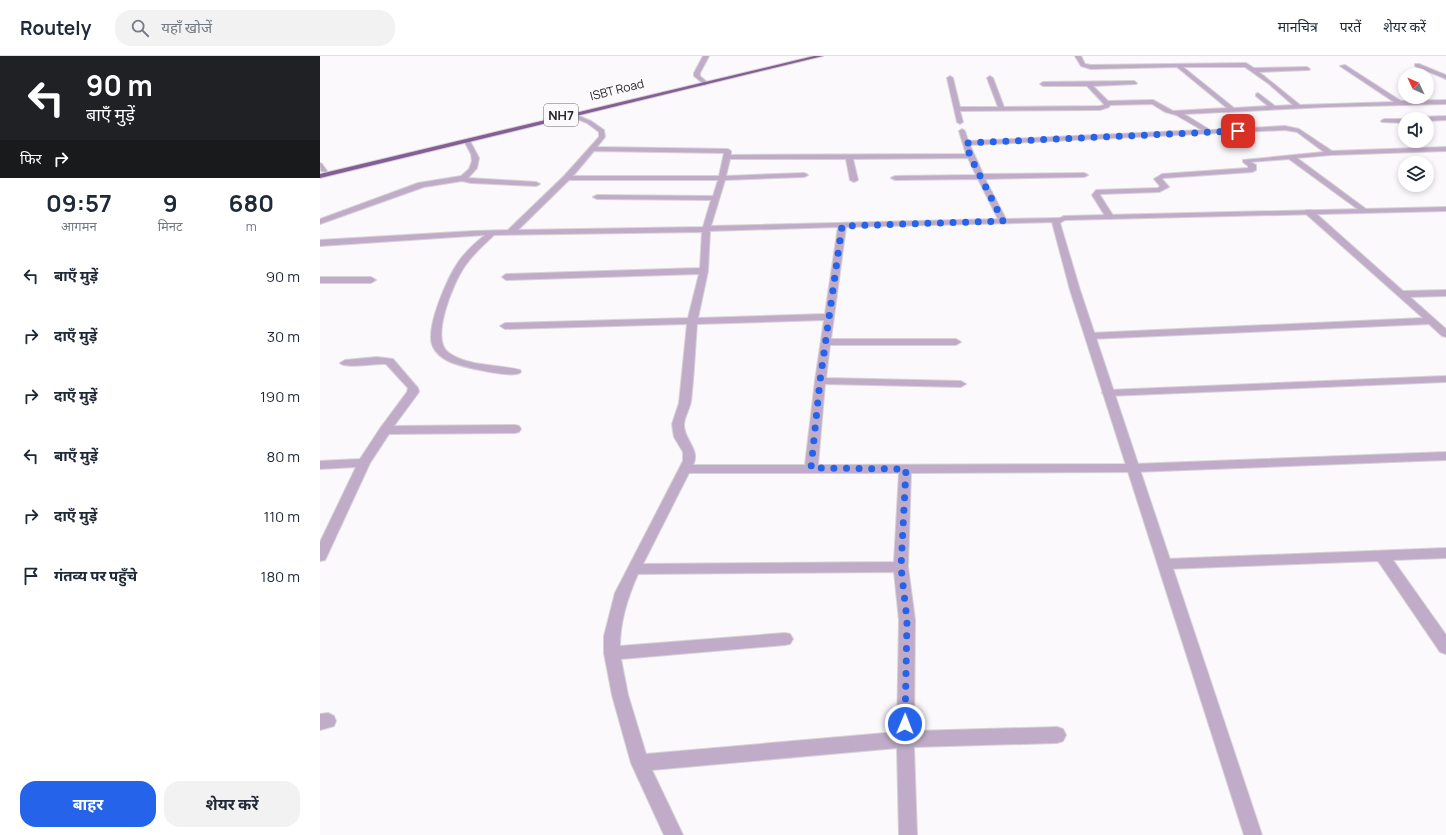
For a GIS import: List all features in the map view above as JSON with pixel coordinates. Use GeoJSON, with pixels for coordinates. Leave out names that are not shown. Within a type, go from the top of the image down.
{"type":"FeatureCollection","features":[{"type":"Feature","properties":{"kind":"highway","name":"ISBT Road"},"geometry":{"type":"LineString","coordinates":[[321,173],[704,82],[802,56]]}},
{"type":"Feature","properties":{"kind":"highway","name":"NH7"},"geometry":{"type":"LineString","coordinates":[[321,173],[467,141],[513,128],[574,116],[704,82],[820,56]]}},
{"type":"Feature","properties":{"kind":"street"},"geometry":{"type":"LineString","coordinates":[[704,82],[697,76],[697,73],[706,56]]}},
{"type":"Feature","properties":{"kind":"street"},"geometry":{"type":"LineString","coordinates":[[1078,56],[1083,65],[1087,67],[1246,65],[1298,106]]}},
{"type":"Feature","properties":{"kind":"street"},"geometry":{"type":"LineString","coordinates":[[1131,61],[1137,66]]}},
{"type":"Feature","properties":{"kind":"street"},"geometry":{"type":"LineString","coordinates":[[1417,65],[1446,77]]}},
{"type":"Feature","properties":{"kind":"street"},"geometry":{"type":"LineString","coordinates":[[1178,66],[1232,110]]}},
{"type":"Feature","properties":{"kind":"street"},"geometry":{"type":"LineString","coordinates":[[1343,66],[1398,102]]}},
{"type":"Feature","properties":{"kind":"street"},"geometry":{"type":"LineString","coordinates":[[1254,70],[1307,69]]}},
{"type":"Feature","properties":{"kind":"street"},"geometry":{"type":"LineString","coordinates":[[950,78],[960,122]]}},
{"type":"Feature","properties":{"kind":"street"},"geometry":{"type":"LineString","coordinates":[[990,78],[1002,109]]}},
{"type":"Feature","properties":{"kind":"street"},"geometry":{"type":"LineString","coordinates":[[1043,84],[1134,83]]}},
{"type":"Feature","properties":{"kind":"street"},"geometry":{"type":"LineString","coordinates":[[1089,84],[1106,104]]}},
{"type":"Feature","properties":{"kind":"street"},"geometry":{"type":"LineString","coordinates":[[1258,95],[1274,108]]}},
{"type":"Feature","properties":{"kind":"street"},"geometry":{"type":"LineString","coordinates":[[956,109],[1100,108],[1106,107],[1106,104],[1153,102],[1158,104],[1167,112],[1178,113],[1298,106],[1398,103]]}},
{"type":"Feature","properties":{"kind":"street"},"geometry":{"type":"LineString","coordinates":[[1434,102],[1446,102]]}},
{"type":"Feature","properties":{"kind":"street"},"geometry":{"type":"LineString","coordinates":[[1178,113],[1209,132]]}},
{"type":"Feature","properties":{"kind":"street"},"geometry":{"type":"LineString","coordinates":[[511,232],[567,178],[602,137],[602,131],[590,122],[574,116]]}},
{"type":"Feature","properties":{"kind":"street"},"geometry":{"type":"LineString","coordinates":[[1434,118],[1446,118]]}},
{"type":"Feature","properties":{"kind":"street"},"geometry":{"type":"LineString","coordinates":[[1384,121],[1398,120]]}},
{"type":"Feature","properties":{"kind":"street"},"geometry":{"type":"LineString","coordinates":[[966,143],[1291,128],[1299,131],[1331,153]]}},
{"type":"Feature","properties":{"kind":"street"},"geometry":{"type":"LineString","coordinates":[[962,131],[970,156],[1003,221]]}},
{"type":"Feature","properties":{"kind":"street"},"geometry":{"type":"LineString","coordinates":[[462,179],[471,171],[476,161],[467,141]]}},
{"type":"Feature","properties":{"kind":"street"},"geometry":{"type":"LineString","coordinates":[[593,149],[728,150],[849,156],[970,156]]}},
{"type":"Feature","properties":{"kind":"street"},"geometry":{"type":"LineString","coordinates":[[1110,217],[1096,196],[1098,192],[1159,190],[1165,187],[1158,179],[1162,176],[1252,170],[1252,165],[1245,161],[1246,160],[1331,153],[1446,149]]}},
{"type":"Feature","properties":{"kind":"street"},"geometry":{"type":"LineString","coordinates":[[674,835],[658,804],[640,763],[620,695],[612,653],[612,636],[622,594],[632,569],[689,461],[689,452],[680,438],[678,424],[685,403],[687,361],[692,322],[704,271],[706,229],[722,178],[728,150]]}},
{"type":"Feature","properties":{"kind":"street"},"geometry":{"type":"LineString","coordinates":[[849,156],[854,180]]}},
{"type":"Feature","properties":{"kind":"street"},"geometry":{"type":"LineString","coordinates":[[1291,157],[1363,211]]}},
{"type":"Feature","properties":{"kind":"street"},"geometry":{"type":"LineString","coordinates":[[567,178],[722,178],[804,175]]}},
{"type":"Feature","properties":{"kind":"street"},"geometry":{"type":"LineString","coordinates":[[895,178],[1084,175]]}},
{"type":"Feature","properties":{"kind":"street"},"geometry":{"type":"LineString","coordinates":[[320,222],[435,181],[462,179],[471,181],[536,184]]}},
{"type":"Feature","properties":{"kind":"street"},"geometry":{"type":"LineString","coordinates":[[597,197],[715,198]]}},
{"type":"Feature","properties":{"kind":"street"},"geometry":{"type":"LineString","coordinates":[[320,243],[391,239],[437,234],[842,226],[1057,220],[1064,218],[1446,209]]}},
{"type":"Feature","properties":{"kind":"street"},"geometry":{"type":"LineString","coordinates":[[1309,212],[1446,334]]}},
{"type":"Feature","properties":{"kind":"street"},"geometry":{"type":"LineString","coordinates":[[1057,220],[1056,223],[1074,290],[1166,564],[1253,835]]}},
{"type":"Feature","properties":{"kind":"street"},"geometry":{"type":"LineString","coordinates":[[811,468],[820,381],[842,226]]}},
{"type":"Feature","properties":{"kind":"street"},"geometry":{"type":"LineString","coordinates":[[492,233],[462,263],[453,276],[440,314],[436,340],[438,347],[444,355],[456,361],[469,365],[516,372]]}},
{"type":"Feature","properties":{"kind":"street"},"geometry":{"type":"LineString","coordinates":[[506,277],[704,271]]}},
{"type":"Feature","properties":{"kind":"street"},"geometry":{"type":"LineString","coordinates":[[320,280],[371,280]]}},
{"type":"Feature","properties":{"kind":"street"},"geometry":{"type":"LineString","coordinates":[[1402,294],[1446,293]]}},
{"type":"Feature","properties":{"kind":"street"},"geometry":{"type":"LineString","coordinates":[[505,326],[830,317]]}},
{"type":"Feature","properties":{"kind":"street"},"geometry":{"type":"LineString","coordinates":[[1090,336],[1432,321]]}},
{"type":"Feature","properties":{"kind":"street"},"geometry":{"type":"LineString","coordinates":[[826,342],[956,342]]}},
{"type":"Feature","properties":{"kind":"street"},"geometry":{"type":"LineString","coordinates":[[320,556],[364,463],[385,430],[407,401],[413,388],[392,363],[388,361],[378,360],[345,363]]}},
{"type":"Feature","properties":{"kind":"street"},"geometry":{"type":"LineString","coordinates":[[1108,393],[1446,379]]}},
{"type":"Feature","properties":{"kind":"street"},"geometry":{"type":"LineString","coordinates":[[820,381],[961,384]]}},
{"type":"Feature","properties":{"kind":"street"},"geometry":{"type":"LineString","coordinates":[[385,430],[515,429]]}},
{"type":"Feature","properties":{"kind":"street"},"geometry":{"type":"LineString","coordinates":[[686,469],[1134,468],[1446,456]]}},
{"type":"Feature","properties":{"kind":"street"},"geometry":{"type":"LineString","coordinates":[[320,465],[364,463]]}},
{"type":"Feature","properties":{"kind":"street"},"geometry":{"type":"LineString","coordinates":[[906,469],[901,567],[907,620],[905,739],[908,835]]}},
{"type":"Feature","properties":{"kind":"street"},"geometry":{"type":"LineString","coordinates":[[1166,564],[1446,553]]}},
{"type":"Feature","properties":{"kind":"street"},"geometry":{"type":"LineString","coordinates":[[1382,556],[1446,647]]}},
{"type":"Feature","properties":{"kind":"street"},"geometry":{"type":"LineString","coordinates":[[632,569],[901,567]]}},
{"type":"Feature","properties":{"kind":"street"},"geometry":{"type":"LineString","coordinates":[[612,653],[785,639]]}},
{"type":"Feature","properties":{"kind":"street"},"geometry":{"type":"LineString","coordinates":[[640,763],[905,739],[1057,735]]}},
{"type":"Feature","properties":{"kind":"lane"},"geometry":{"type":"LineString","coordinates":[[320,165],[321,173]]}},
{"type":"Feature","properties":{"kind":"route"},"geometry":{"type":"LineString","coordinates":[[905,724],[907,620],[901,567],[906,469],[811,468],[820,381],[842,226],[1003,221],[970,156],[966,143],[1238,131]]}}]}
